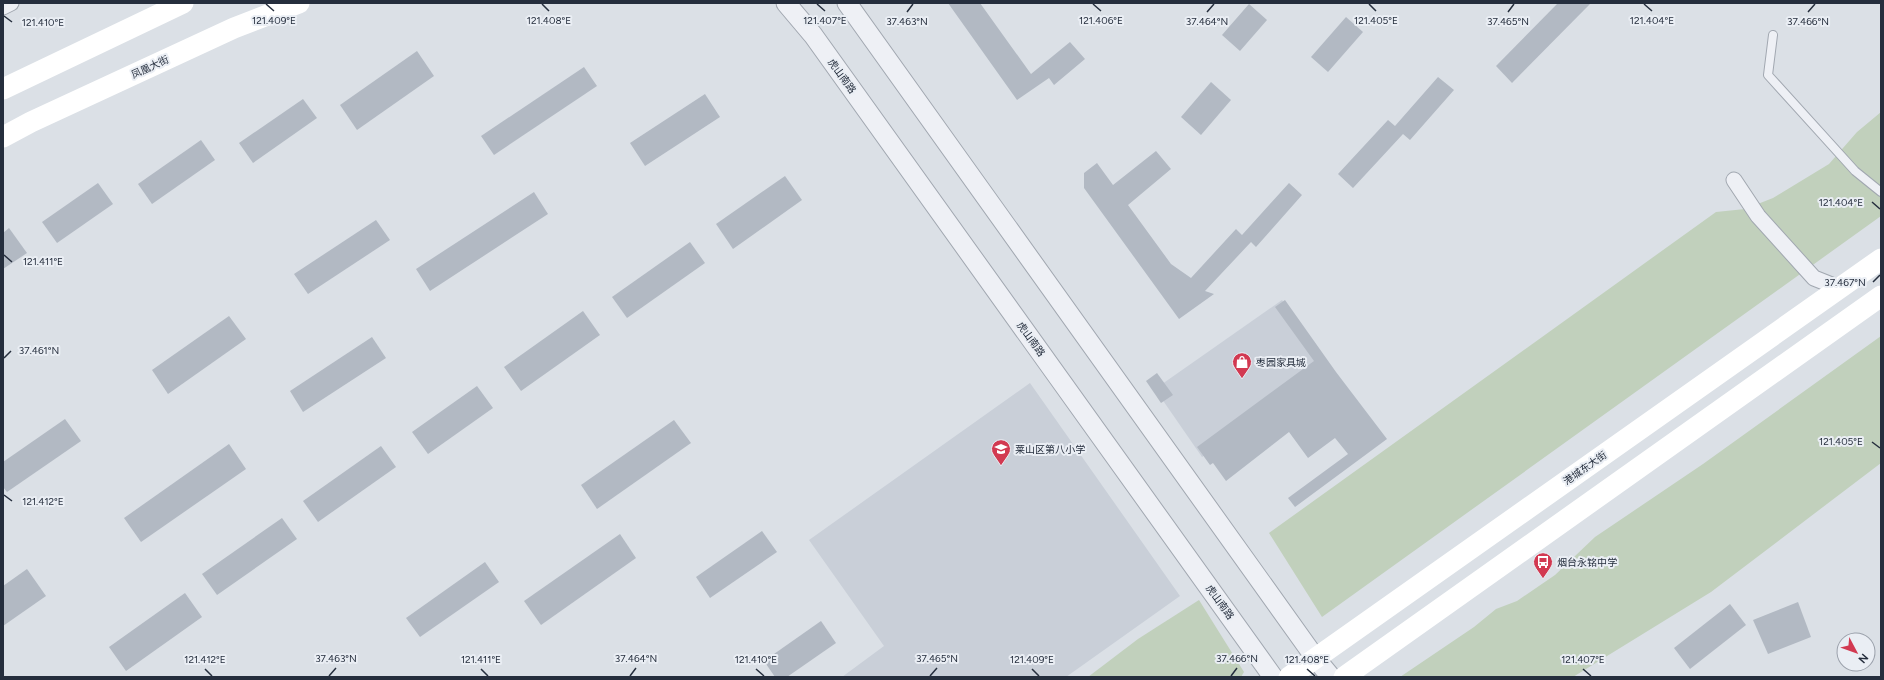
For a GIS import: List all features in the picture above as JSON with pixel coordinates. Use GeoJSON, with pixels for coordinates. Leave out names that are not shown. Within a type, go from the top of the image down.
{"type":"FeatureCollection","features":[{"type":"Feature","properties":{"kind":"main road"},"geometry":{"type":"LineString","coordinates":[[3,89],[183,3]]}},
{"type":"Feature","properties":{"kind":"main road","name":"凤凰大街"},"geometry":{"type":"LineString","coordinates":[[3,137],[31,122],[226,32],[299,3]]}},
{"type":"Feature","properties":{"kind":"main road","name":"港城东大街"},"geometry":{"type":"LineString","coordinates":[[1289,677],[1881,258]]}},
{"type":"Feature","properties":{"kind":"main road"},"geometry":{"type":"LineString","coordinates":[[1344,677],[1881,296]]}},
{"type":"Feature","properties":{"kind":"street"},"geometry":{"type":"LineString","coordinates":[[3,7],[10,3]]}},
{"type":"Feature","properties":{"kind":"street","name":"虎山南路"},"geometry":{"type":"LineString","coordinates":[[786,3],[813,35],[1273,677]]}},
{"type":"Feature","properties":{"kind":"street"},"geometry":{"type":"LineString","coordinates":[[847,3],[1316,659],[1331,677]]}},
{"type":"Feature","properties":{"kind":"street"},"geometry":{"type":"LineString","coordinates":[[1734,180],[1758,216],[1814,278],[1840,288]]}},
{"type":"Feature","properties":{"kind":"lane"},"geometry":{"type":"LineString","coordinates":[[1773,35],[1768,75],[1854,171],[1881,192]]}},
{"type":"Feature","properties":{"kind":"shaded area","name":"枣园家具城"},"geometry":{"type":"Polygon","coordinates":[[[1282,300],[1330,368],[1202,457],[1155,389],[1282,300]]]}},
{"type":"Feature","properties":{"kind":"shaded area","name":"莱山区第八小学"},"geometry":{"type":"Polygon","coordinates":[[[1030,383],[1180,596],[1066,677],[842,677],[884,646],[809,540],[1030,383]]]}},
{"type":"Feature","properties":{"kind":"green space"},"geometry":{"type":"Polygon","coordinates":[[[1881,112],[1881,216],[1322,617],[1269,533],[1716,212],[1745,209],[1773,198],[1829,164],[1857,132],[1881,112]]]}},
{"type":"Feature","properties":{"kind":"green space"},"geometry":{"type":"Polygon","coordinates":[[[1881,336],[1881,463],[1711,592],[1573,677],[1400,677],[1474,627],[1496,609],[1517,601],[1555,575],[1595,537],[1703,464],[1881,336]]]}},
{"type":"Feature","properties":{"kind":"green space"},"geometry":{"type":"Polygon","coordinates":[[[1199,600],[1244,672],[1241,677],[1088,677],[1138,639],[1199,600]]]}},
{"type":"Feature","properties":{"kind":"building"},"geometry":{"type":"Polygon","coordinates":[[[948,3],[980,3],[1031,74],[1070,42],[1085,59],[1054,85],[1049,78],[1017,100],[948,3]]]}},
{"type":"Feature","properties":{"kind":"building"},"geometry":{"type":"Polygon","coordinates":[[[1558,3],[1591,3],[1512,83],[1496,66],[1558,3]]]}},
{"type":"Feature","properties":{"kind":"building"},"geometry":{"type":"Polygon","coordinates":[[[1249,4],[1267,20],[1240,51],[1222,35],[1249,4]]]}},
{"type":"Feature","properties":{"kind":"building"},"geometry":{"type":"Polygon","coordinates":[[[1346,17],[1363,32],[1328,72],[1311,57],[1346,17]]]}},
{"type":"Feature","properties":{"kind":"building"},"geometry":{"type":"Polygon","coordinates":[[[417,51],[434,76],[357,130],[340,105],[417,51]]]}},
{"type":"Feature","properties":{"kind":"building"},"geometry":{"type":"Polygon","coordinates":[[[584,67],[597,86],[494,155],[481,136],[584,67]]]}},
{"type":"Feature","properties":{"kind":"building"},"geometry":{"type":"Polygon","coordinates":[[[1438,77],[1454,90],[1410,140],[1403,134],[1353,188],[1338,174],[1388,120],[1395,126],[1438,77]]]}},
{"type":"Feature","properties":{"kind":"building"},"geometry":{"type":"Polygon","coordinates":[[[1211,82],[1231,100],[1201,135],[1181,117],[1211,82]]]}},
{"type":"Feature","properties":{"kind":"building"},"geometry":{"type":"Polygon","coordinates":[[[705,94],[720,117],[645,166],[630,143],[705,94]]]}},
{"type":"Feature","properties":{"kind":"building"},"geometry":{"type":"Polygon","coordinates":[[[303,99],[317,118],[253,163],[239,143],[303,99]]]}},
{"type":"Feature","properties":{"kind":"building"},"geometry":{"type":"Polygon","coordinates":[[[201,140],[215,160],[152,204],[138,184],[201,140]]]}},
{"type":"Feature","properties":{"kind":"building"},"geometry":{"type":"Polygon","coordinates":[[[1156,151],[1171,169],[1128,205],[1171,264],[1191,278],[1236,229],[1242,235],[1289,183],[1302,195],[1256,247],[1251,242],[1205,291],[1214,294],[1179,319],[1084,188],[1084,173],[1097,163],[1113,185],[1156,151]]]}},
{"type":"Feature","properties":{"kind":"building"},"geometry":{"type":"Polygon","coordinates":[[[785,176],[802,200],[733,249],[716,224],[785,176]]]}},
{"type":"Feature","properties":{"kind":"building"},"geometry":{"type":"Polygon","coordinates":[[[98,183],[113,204],[57,243],[42,222],[98,183]]]}},
{"type":"Feature","properties":{"kind":"building"},"geometry":{"type":"Polygon","coordinates":[[[534,192],[548,214],[430,291],[416,269],[534,192]]]}},
{"type":"Feature","properties":{"kind":"building"},"geometry":{"type":"Polygon","coordinates":[[[376,220],[390,240],[308,294],[294,274],[376,220]]]}},
{"type":"Feature","properties":{"kind":"building"},"geometry":{"type":"Polygon","coordinates":[[[9,228],[27,253],[3,269],[3,233],[9,228]]]}},
{"type":"Feature","properties":{"kind":"building"},"geometry":{"type":"Polygon","coordinates":[[[690,242],[705,263],[627,318],[612,297],[690,242]]]}},
{"type":"Feature","properties":{"kind":"building"},"geometry":{"type":"Polygon","coordinates":[[[1285,300],[1336,372],[1387,439],[1295,507],[1288,498],[1348,454],[1335,438],[1308,458],[1289,432],[1226,481],[1213,463],[1210,465],[1197,447],[1314,361],[1275,307],[1285,300]]]}},
{"type":"Feature","properties":{"kind":"building"},"geometry":{"type":"Polygon","coordinates":[[[583,311],[600,335],[521,391],[504,367],[583,311]]]}},
{"type":"Feature","properties":{"kind":"building"},"geometry":{"type":"Polygon","coordinates":[[[229,316],[246,339],[168,394],[152,370],[229,316]]]}},
{"type":"Feature","properties":{"kind":"building"},"geometry":{"type":"Polygon","coordinates":[[[372,337],[386,358],[303,412],[290,391],[372,337]]]}},
{"type":"Feature","properties":{"kind":"building"},"geometry":{"type":"Polygon","coordinates":[[[1157,373],[1173,395],[1161,403],[1146,381],[1157,373]]]}},
{"type":"Feature","properties":{"kind":"building"},"geometry":{"type":"Polygon","coordinates":[[[477,386],[493,408],[428,454],[412,432],[477,386]]]}},
{"type":"Feature","properties":{"kind":"building"},"geometry":{"type":"Polygon","coordinates":[[[65,419],[81,441],[7,492],[3,487],[3,462],[65,419]]]}},
{"type":"Feature","properties":{"kind":"building"},"geometry":{"type":"Polygon","coordinates":[[[674,420],[691,443],[597,509],[581,485],[674,420]]]}},
{"type":"Feature","properties":{"kind":"building"},"geometry":{"type":"Polygon","coordinates":[[[229,444],[246,469],[141,542],[124,518],[229,444]]]}},
{"type":"Feature","properties":{"kind":"building"},"geometry":{"type":"Polygon","coordinates":[[[381,446],[396,467],[318,522],[303,501],[381,446]]]}},
{"type":"Feature","properties":{"kind":"building"},"geometry":{"type":"Polygon","coordinates":[[[282,518],[297,539],[217,595],[202,574],[282,518]]]}},
{"type":"Feature","properties":{"kind":"building"},"geometry":{"type":"Polygon","coordinates":[[[762,531],[777,552],[710,598],[696,577],[762,531]]]}},
{"type":"Feature","properties":{"kind":"building"},"geometry":{"type":"Polygon","coordinates":[[[620,534],[636,558],[541,625],[524,601],[620,534]]]}},
{"type":"Feature","properties":{"kind":"building"},"geometry":{"type":"Polygon","coordinates":[[[485,562],[499,582],[420,637],[406,618],[485,562]]]}},
{"type":"Feature","properties":{"kind":"building"},"geometry":{"type":"Polygon","coordinates":[[[27,569],[46,596],[3,626],[3,586],[27,569]]]}},
{"type":"Feature","properties":{"kind":"building"},"geometry":{"type":"Polygon","coordinates":[[[185,593],[202,617],[126,671],[109,647],[185,593]]]}},
{"type":"Feature","properties":{"kind":"building"},"geometry":{"type":"Polygon","coordinates":[[[1798,602],[1811,637],[1768,654],[1753,620],[1798,602]]]}},
{"type":"Feature","properties":{"kind":"building"},"geometry":{"type":"Polygon","coordinates":[[[1730,604],[1746,625],[1690,669],[1674,648],[1730,604]]]}},
{"type":"Feature","properties":{"kind":"building"},"geometry":{"type":"Polygon","coordinates":[[[821,621],[836,643],[787,677],[775,677],[764,661],[821,621]]]}},
{"type":"Feature","properties":{"kind":"place","name":"枣园家具城"},"geometry":{"type":"Point","coordinates":[1242,379]}},
{"type":"Feature","properties":{"kind":"place","name":"莱山区第八小学"},"geometry":{"type":"Point","coordinates":[1001,466]}},
{"type":"Feature","properties":{"kind":"place","name":"烟台永铭中学"},"geometry":{"type":"Point","coordinates":[1543,579]}}]}
